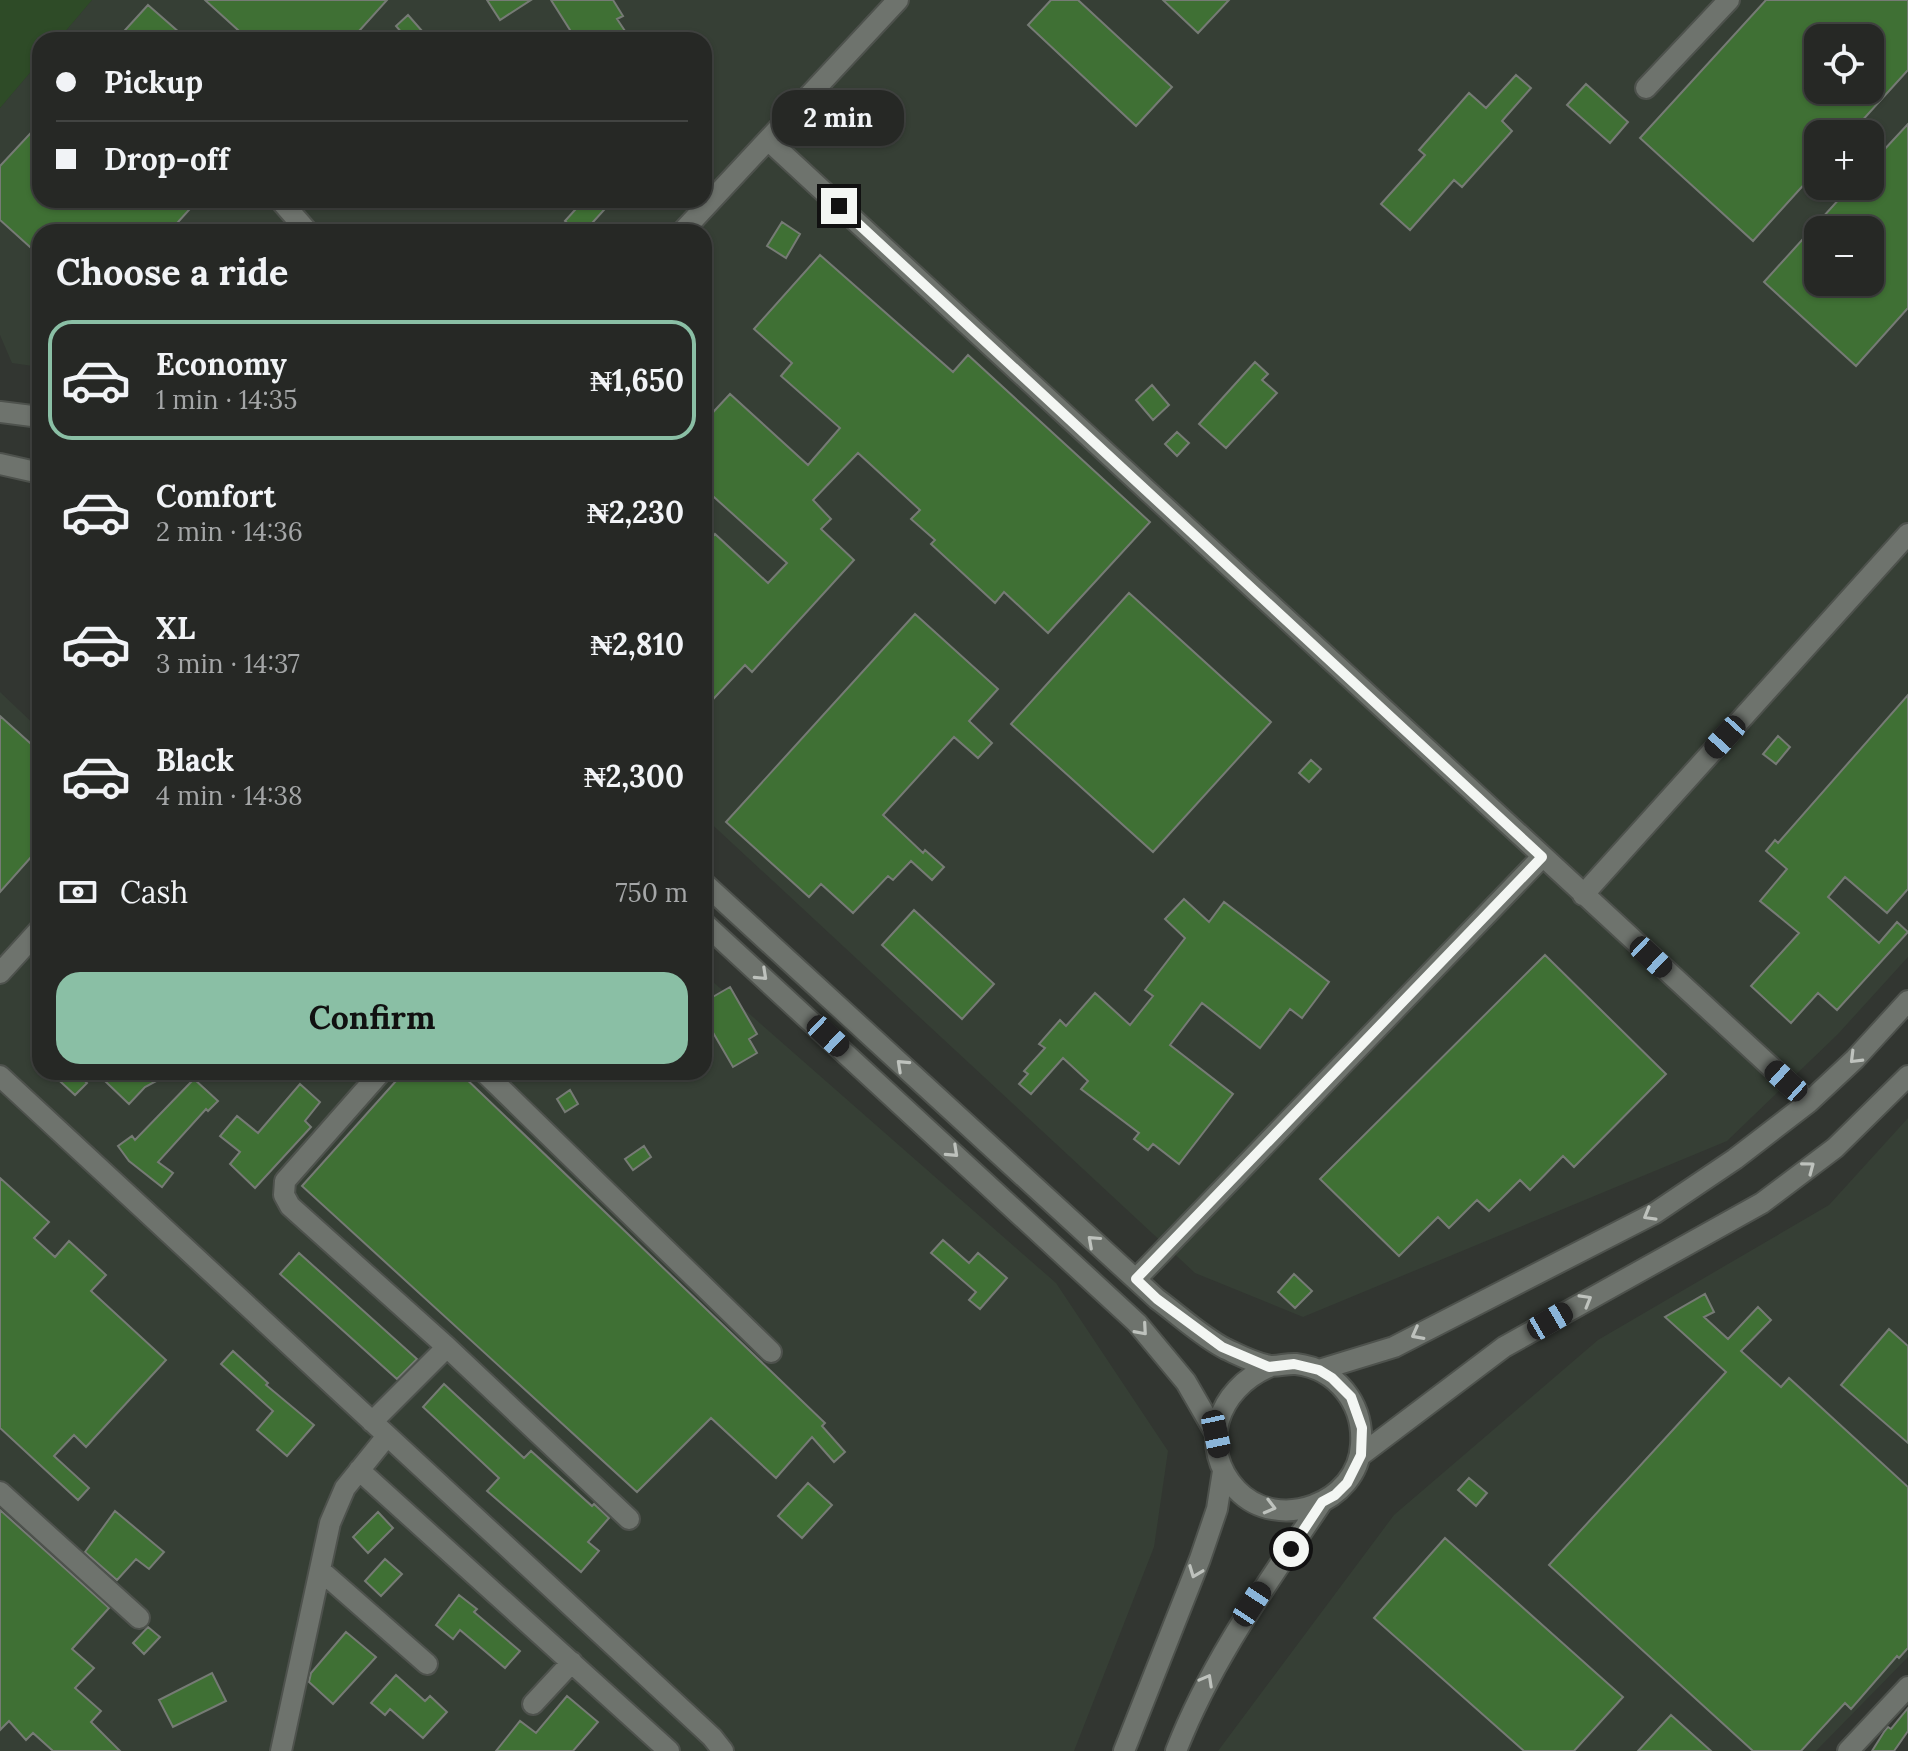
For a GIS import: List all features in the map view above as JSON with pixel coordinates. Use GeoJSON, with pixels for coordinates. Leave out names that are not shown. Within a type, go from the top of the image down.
{"type":"FeatureCollection","features":[{"type":"Feature","properties":{"kind":"street"},"geometry":{"type":"LineString","coordinates":[[712,201],[898,0]]}},
{"type":"Feature","properties":{"kind":"street"},"geometry":{"type":"LineString","coordinates":[[1646,88],[1729,0]]}},
{"type":"Feature","properties":{"kind":"street"},"geometry":{"type":"LineString","coordinates":[[769,141],[1809,1102]]}},
{"type":"Feature","properties":{"kind":"street"},"geometry":{"type":"LineString","coordinates":[[287,208],[301,224]]}},
{"type":"Feature","properties":{"kind":"street"},"geometry":{"type":"LineString","coordinates":[[690,224],[705,208]]}},
{"type":"Feature","properties":{"kind":"street"},"geometry":{"type":"LineString","coordinates":[[0,412],[32,416]]}},
{"type":"Feature","properties":{"kind":"street"},"geometry":{"type":"LineString","coordinates":[[0,464],[32,471]]}},
{"type":"Feature","properties":{"kind":"street"},"geometry":{"type":"LineString","coordinates":[[1583,895],[1908,534]]}},
{"type":"Feature","properties":{"kind":"street"},"geometry":{"type":"LineString","coordinates":[[1136,1279],[1542,857]]}},
{"type":"Feature","properties":{"kind":"street"},"geometry":{"type":"LineString","coordinates":[[712,890],[1157,1299],[1222,1347],[1269,1367]]}},
{"type":"Feature","properties":{"kind":"street"},"geometry":{"type":"LineString","coordinates":[[712,930],[1137,1323],[1186,1382],[1216,1434],[1223,1471],[1217,1509],[1124,1751]]}},
{"type":"Feature","properties":{"kind":"street"},"geometry":{"type":"LineString","coordinates":[[0,973],[32,938]]}},
{"type":"Feature","properties":{"kind":"street"},"geometry":{"type":"LineString","coordinates":[[1319,1370],[1394,1347],[1655,1213],[1735,1159],[1809,1102],[1855,1059],[1908,1001]]}},
{"type":"Feature","properties":{"kind":"street"},"geometry":{"type":"LineString","coordinates":[[0,1076],[712,1737],[723,1751]]}},
{"type":"Feature","properties":{"kind":"street"},"geometry":{"type":"LineString","coordinates":[[1361,1455],[1504,1347],[1762,1203],[1835,1148],[1908,1076]]}},
{"type":"Feature","properties":{"kind":"street"},"geometry":{"type":"LineString","coordinates":[[374,1080],[285,1181],[284,1195],[290,1206],[447,1347],[629,1519]]}},
{"type":"Feature","properties":{"kind":"street"},"geometry":{"type":"LineString","coordinates":[[492,1080],[771,1352]]}},
{"type":"Feature","properties":{"kind":"street"},"geometry":{"type":"LineString","coordinates":[[372,1422],[447,1347]]}},
{"type":"Feature","properties":{"kind":"street"},"geometry":{"type":"LineString","coordinates":[[1216,1434],[1219,1415],[1232,1392],[1253,1374],[1269,1367],[1294,1364],[1319,1370],[1332,1378],[1351,1397],[1362,1428],[1361,1455],[1347,1483],[1335,1495],[1313,1507],[1279,1511],[1251,1501],[1238,1491],[1223,1471]]}},
{"type":"Feature","properties":{"kind":"street"},"geometry":{"type":"LineString","coordinates":[[281,1751],[330,1523],[345,1488],[387,1436]]}},
{"type":"Feature","properties":{"kind":"street"},"geometry":{"type":"LineString","coordinates":[[359,1470],[669,1751]]}},
{"type":"Feature","properties":{"kind":"street"},"geometry":{"type":"LineString","coordinates":[[0,1492],[139,1618]]}},
{"type":"Feature","properties":{"kind":"street"},"geometry":{"type":"LineString","coordinates":[[1176,1751],[1195,1703],[1226,1645],[1322,1502]]}},
{"type":"Feature","properties":{"kind":"street"},"geometry":{"type":"LineString","coordinates":[[320,1570],[427,1664]]}},
{"type":"Feature","properties":{"kind":"street"},"geometry":{"type":"LineString","coordinates":[[533,1704],[572,1662]]}},
{"type":"Feature","properties":{"kind":"street"},"geometry":{"type":"LineString","coordinates":[[1848,1751],[1908,1687]]}},
{"type":"Feature","properties":{"kind":"shaded area"},"geometry":{"type":"Polygon","coordinates":[[[92,0],[1908,0],[1908,957],[1838,1034],[1727,1141],[1303,1317],[1195,1273],[712,824],[712,224],[32,224],[32,366],[12,363],[0,335],[0,108],[32,70],[32,208],[712,208],[712,32],[65,32],[92,0]]]}},
{"type":"Feature","properties":{"kind":"shaded area"},"geometry":{"type":"Polygon","coordinates":[[[0,692],[32,722],[32,1080],[712,1080],[712,981],[1056,1283],[1168,1451],[1154,1547],[1074,1751],[0,1751],[0,692]]]}},
{"type":"Feature","properties":{"kind":"shaded area"},"geometry":{"type":"Polygon","coordinates":[[[1908,1118],[1908,1657],[1816,1751],[1218,1751],[1394,1515],[1598,1340],[1829,1205],[1908,1118]]]}},
{"type":"Feature","properties":{"kind":"green space"},"geometry":{"type":"Polygon","coordinates":[[[0,0],[92,0],[65,32],[32,32],[32,70],[0,108],[0,0]]]}},
{"type":"Feature","properties":{"kind":"building"},"geometry":{"type":"Polygon","coordinates":[[[205,0],[387,0],[358,32],[240,32],[205,0]]]}},
{"type":"Feature","properties":{"kind":"building"},"geometry":{"type":"Polygon","coordinates":[[[487,0],[531,0],[500,20],[487,0]]]}},
{"type":"Feature","properties":{"kind":"building"},"geometry":{"type":"Polygon","coordinates":[[[551,0],[613,0],[623,16],[617,19],[626,32],[567,32],[570,30],[551,0]]]}},
{"type":"Feature","properties":{"kind":"building"},"geometry":{"type":"Polygon","coordinates":[[[1051,0],[1078,0],[1172,87],[1136,126],[1028,25],[1051,0]]]}},
{"type":"Feature","properties":{"kind":"building"},"geometry":{"type":"Polygon","coordinates":[[[1163,0],[1229,0],[1198,33],[1163,0]]]}},
{"type":"Feature","properties":{"kind":"building"},"geometry":{"type":"Polygon","coordinates":[[[1766,0],[1908,0],[1908,70],[1884,96],[1884,24],[1804,24],[1804,104],[1877,104],[1863,120],[1804,120],[1804,185],[1753,241],[1640,138],[1766,0]]]}},
{"type":"Feature","properties":{"kind":"building"},"geometry":{"type":"Polygon","coordinates":[[[148,5],[179,32],[123,32],[148,5]]]}},
{"type":"Feature","properties":{"kind":"building"},"geometry":{"type":"Polygon","coordinates":[[[408,15],[423,32],[401,32],[396,26],[408,15]]]}},
{"type":"Feature","properties":{"kind":"building"},"geometry":{"type":"Polygon","coordinates":[[[1516,75],[1531,88],[1502,121],[1512,131],[1462,187],[1454,180],[1410,230],[1381,204],[1425,155],[1419,150],[1469,93],[1486,108],[1516,75]]]}},
{"type":"Feature","properties":{"kind":"building"},"geometry":{"type":"Polygon","coordinates":[[[1586,84],[1628,122],[1610,143],[1567,105],[1586,84]]]}},
{"type":"Feature","properties":{"kind":"building"},"geometry":{"type":"Polygon","coordinates":[[[1908,124],[1908,308],[1856,366],[1764,282],[1804,238],[1804,296],[1884,296],[1884,216],[1824,216],[1838,200],[1884,200],[1884,150],[1908,124]]]}},
{"type":"Feature","properties":{"kind":"building"},"geometry":{"type":"Polygon","coordinates":[[[32,132],[32,208],[191,208],[176,224],[32,224],[32,249],[0,220],[0,166],[32,132]]]}},
{"type":"Feature","properties":{"kind":"building"},"geometry":{"type":"Polygon","coordinates":[[[577,208],[606,208],[591,224],[569,224],[565,221],[577,208]]]}},
{"type":"Feature","properties":{"kind":"building"},"geometry":{"type":"Polygon","coordinates":[[[782,222],[800,234],[786,258],[767,246],[782,222]]]}},
{"type":"Feature","properties":{"kind":"building"},"geometry":{"type":"Polygon","coordinates":[[[820,255],[953,372],[968,355],[1150,522],[1048,633],[1004,592],[995,603],[931,544],[935,540],[911,519],[920,510],[858,453],[813,500],[831,519],[821,529],[854,560],[752,672],[745,665],[712,700],[712,537],[715,534],[768,583],[787,563],[712,495],[712,413],[730,394],[808,465],[840,428],[781,376],[792,363],[754,329],[820,255]]]}},
{"type":"Feature","properties":{"kind":"building"},"geometry":{"type":"Polygon","coordinates":[[[1255,362],[1268,374],[1262,380],[1277,393],[1226,448],[1199,424],[1255,362]]]}},
{"type":"Feature","properties":{"kind":"building"},"geometry":{"type":"Polygon","coordinates":[[[1152,385],[1169,405],[1153,420],[1136,400],[1152,385]]]}},
{"type":"Feature","properties":{"kind":"building"},"geometry":{"type":"Polygon","coordinates":[[[1177,432],[1189,443],[1177,456],[1165,444],[1177,432]]]}},
{"type":"Feature","properties":{"kind":"building"},"geometry":{"type":"Polygon","coordinates":[[[1129,593],[1271,722],[1153,852],[1011,724],[1129,593]]]}},
{"type":"Feature","properties":{"kind":"building"},"geometry":{"type":"Polygon","coordinates":[[[915,614],[998,689],[969,721],[992,743],[978,758],[954,737],[883,815],[923,853],[925,850],[944,867],[932,880],[911,861],[893,880],[888,876],[853,913],[821,884],[809,897],[726,822],[915,614]]]}},
{"type":"Feature","properties":{"kind":"building"},"geometry":{"type":"Polygon","coordinates":[[[1908,695],[1908,889],[1887,913],[1845,877],[1828,897],[1879,943],[1897,922],[1908,932],[1837,1010],[1818,993],[1791,1023],[1751,986],[1799,933],[1760,901],[1787,869],[1766,851],[1775,840],[1778,843],[1908,695]]]}},
{"type":"Feature","properties":{"kind":"building"},"geometry":{"type":"Polygon","coordinates":[[[0,716],[32,745],[32,856],[0,892],[0,716]]]}},
{"type":"Feature","properties":{"kind":"building"},"geometry":{"type":"Polygon","coordinates":[[[1778,736],[1790,747],[1776,764],[1763,754],[1778,736]]]}},
{"type":"Feature","properties":{"kind":"building"},"geometry":{"type":"Polygon","coordinates":[[[1311,760],[1321,769],[1309,782],[1299,773],[1311,760]]]}},
{"type":"Feature","properties":{"kind":"building"},"geometry":{"type":"Polygon","coordinates":[[[1184,899],[1209,922],[1224,902],[1329,982],[1302,1018],[1290,1009],[1260,1048],[1202,1003],[1170,1045],[1233,1094],[1179,1164],[1153,1144],[1148,1150],[1134,1139],[1139,1133],[1081,1089],[1088,1081],[1063,1058],[1031,1094],[1019,1084],[1028,1074],[1024,1071],[1045,1048],[1039,1044],[1060,1020],[1066,1026],[1095,993],[1130,1025],[1153,996],[1145,990],[1185,938],[1165,919],[1184,899]]]}},
{"type":"Feature","properties":{"kind":"building"},"geometry":{"type":"Polygon","coordinates":[[[914,910],[994,984],[962,1019],[882,945],[914,910]]]}},
{"type":"Feature","properties":{"kind":"building"},"geometry":{"type":"Polygon","coordinates":[[[1545,955],[1666,1074],[1574,1167],[1563,1156],[1530,1190],[1520,1180],[1489,1211],[1477,1200],[1449,1228],[1438,1217],[1399,1256],[1320,1179],[1545,955]]]}},
{"type":"Feature","properties":{"kind":"building"},"geometry":{"type":"Polygon","coordinates":[[[730,987],[757,1034],[749,1039],[757,1053],[733,1067],[712,1031],[712,997],[730,987]]]}},
{"type":"Feature","properties":{"kind":"building"},"geometry":{"type":"Polygon","coordinates":[[[59,1080],[84,1080],[87,1083],[75,1095],[59,1080]]]}},
{"type":"Feature","properties":{"kind":"building"},"geometry":{"type":"Polygon","coordinates":[[[158,1080],[145,1087],[129,1104],[106,1082],[158,1080]]]}},
{"type":"Feature","properties":{"kind":"building"},"geometry":{"type":"Polygon","coordinates":[[[193,1080],[218,1101],[208,1111],[206,1109],[158,1162],[173,1173],[162,1187],[129,1161],[118,1146],[132,1136],[135,1140],[193,1080]]]}},
{"type":"Feature","properties":{"kind":"building"},"geometry":{"type":"Polygon","coordinates":[[[397,1080],[467,1080],[825,1423],[822,1426],[845,1452],[834,1462],[812,1437],[776,1478],[711,1418],[637,1492],[302,1186],[397,1080]]]}},
{"type":"Feature","properties":{"kind":"building"},"geometry":{"type":"Polygon","coordinates":[[[300,1084],[320,1102],[305,1121],[311,1127],[255,1188],[230,1164],[240,1152],[220,1136],[237,1116],[258,1133],[300,1084]]]}},
{"type":"Feature","properties":{"kind":"building"},"geometry":{"type":"Polygon","coordinates":[[[570,1090],[578,1104],[565,1112],[557,1099],[570,1090]]]}},
{"type":"Feature","properties":{"kind":"building"},"geometry":{"type":"Polygon","coordinates":[[[644,1146],[651,1157],[633,1170],[625,1159],[644,1146]]]}},
{"type":"Feature","properties":{"kind":"building"},"geometry":{"type":"Polygon","coordinates":[[[0,1178],[49,1222],[34,1238],[55,1257],[69,1241],[106,1275],[91,1291],[166,1360],[86,1447],[74,1435],[54,1456],[89,1488],[78,1500],[0,1428],[0,1178]]]}},
{"type":"Feature","properties":{"kind":"building"},"geometry":{"type":"Polygon","coordinates":[[[943,1240],[969,1263],[978,1253],[1007,1278],[980,1309],[969,1300],[976,1292],[931,1253],[943,1240]]]}},
{"type":"Feature","properties":{"kind":"building"},"geometry":{"type":"Polygon","coordinates":[[[299,1253],[417,1359],[397,1379],[280,1274],[299,1253]]]}},
{"type":"Feature","properties":{"kind":"building"},"geometry":{"type":"Polygon","coordinates":[[[1294,1274],[1312,1291],[1295,1308],[1278,1292],[1294,1274]]]}},
{"type":"Feature","properties":{"kind":"building"},"geometry":{"type":"Polygon","coordinates":[[[1705,1294],[1714,1312],[1704,1317],[1728,1339],[1758,1307],[1771,1320],[1741,1351],[1781,1387],[1789,1378],[1908,1487],[1908,1648],[1899,1658],[1897,1656],[1851,1709],[1845,1703],[1801,1751],[1753,1751],[1549,1565],[1726,1372],[1665,1317],[1705,1294]]]}},
{"type":"Feature","properties":{"kind":"building"},"geometry":{"type":"Polygon","coordinates":[[[1889,1329],[1908,1346],[1908,1443],[1841,1385],[1889,1329]]]}},
{"type":"Feature","properties":{"kind":"building"},"geometry":{"type":"Polygon","coordinates":[[[233,1351],[268,1383],[266,1385],[314,1425],[287,1456],[257,1430],[273,1411],[221,1364],[233,1351]]]}},
{"type":"Feature","properties":{"kind":"building"},"geometry":{"type":"Polygon","coordinates":[[[444,1384],[524,1458],[531,1451],[609,1518],[588,1542],[599,1551],[581,1572],[487,1491],[499,1478],[423,1407],[444,1384]]]}},
{"type":"Feature","properties":{"kind":"building"},"geometry":{"type":"Polygon","coordinates":[[[1469,1478],[1487,1493],[1476,1506],[1458,1490],[1469,1478]]]}},
{"type":"Feature","properties":{"kind":"building"},"geometry":{"type":"Polygon","coordinates":[[[808,1483],[832,1505],[802,1538],[778,1516],[808,1483]]]}},
{"type":"Feature","properties":{"kind":"building"},"geometry":{"type":"Polygon","coordinates":[[[0,1510],[109,1608],[72,1649],[94,1668],[75,1688],[101,1711],[91,1722],[120,1751],[53,1751],[33,1733],[26,1740],[9,1721],[0,1730],[0,1510]]]}},
{"type":"Feature","properties":{"kind":"building"},"geometry":{"type":"Polygon","coordinates":[[[115,1511],[164,1552],[149,1569],[136,1559],[117,1580],[85,1552],[115,1511]]]}},
{"type":"Feature","properties":{"kind":"building"},"geometry":{"type":"Polygon","coordinates":[[[378,1512],[393,1528],[368,1553],[353,1537],[378,1512]]]}},
{"type":"Feature","properties":{"kind":"building"},"geometry":{"type":"Polygon","coordinates":[[[1445,1538],[1623,1697],[1574,1751],[1524,1751],[1374,1618],[1445,1538]]]}},
{"type":"Feature","properties":{"kind":"building"},"geometry":{"type":"Polygon","coordinates":[[[385,1559],[402,1574],[381,1596],[365,1581],[385,1559]]]}},
{"type":"Feature","properties":{"kind":"building"},"geometry":{"type":"Polygon","coordinates":[[[459,1595],[520,1651],[505,1668],[460,1630],[453,1639],[436,1625],[459,1595]]]}},
{"type":"Feature","properties":{"kind":"building"},"geometry":{"type":"Polygon","coordinates":[[[148,1627],[160,1637],[144,1654],[133,1643],[148,1627]]]}},
{"type":"Feature","properties":{"kind":"building"},"geometry":{"type":"Polygon","coordinates":[[[346,1632],[376,1657],[333,1704],[309,1682],[311,1673],[346,1632]]]}},
{"type":"Feature","properties":{"kind":"building"},"geometry":{"type":"Polygon","coordinates":[[[212,1673],[226,1701],[173,1727],[159,1700],[212,1673]]]}},
{"type":"Feature","properties":{"kind":"building"},"geometry":{"type":"Polygon","coordinates":[[[396,1675],[425,1701],[430,1696],[447,1712],[423,1738],[390,1709],[385,1715],[371,1703],[396,1675]]]}},
{"type":"Feature","properties":{"kind":"building"},"geometry":{"type":"Polygon","coordinates":[[[567,1696],[598,1722],[573,1751],[496,1751],[520,1721],[536,1733],[567,1696]]]}},
{"type":"Feature","properties":{"kind":"building"},"geometry":{"type":"Polygon","coordinates":[[[1908,1708],[1908,1731],[1894,1751],[1872,1751],[1888,1727],[1891,1729],[1908,1708]]]}},
{"type":"Feature","properties":{"kind":"building"},"geometry":{"type":"Polygon","coordinates":[[[1671,1715],[1711,1751],[1638,1751],[1671,1715]]]}},
{"type":"Feature","properties":{"kind":"route"},"geometry":{"type":"LineString","coordinates":[[839,206],[1542,857],[1136,1279],[1157,1299],[1222,1347],[1269,1367],[1294,1364],[1319,1370],[1351,1397],[1362,1428],[1361,1455],[1347,1483],[1322,1502],[1291,1549]]}}]}
